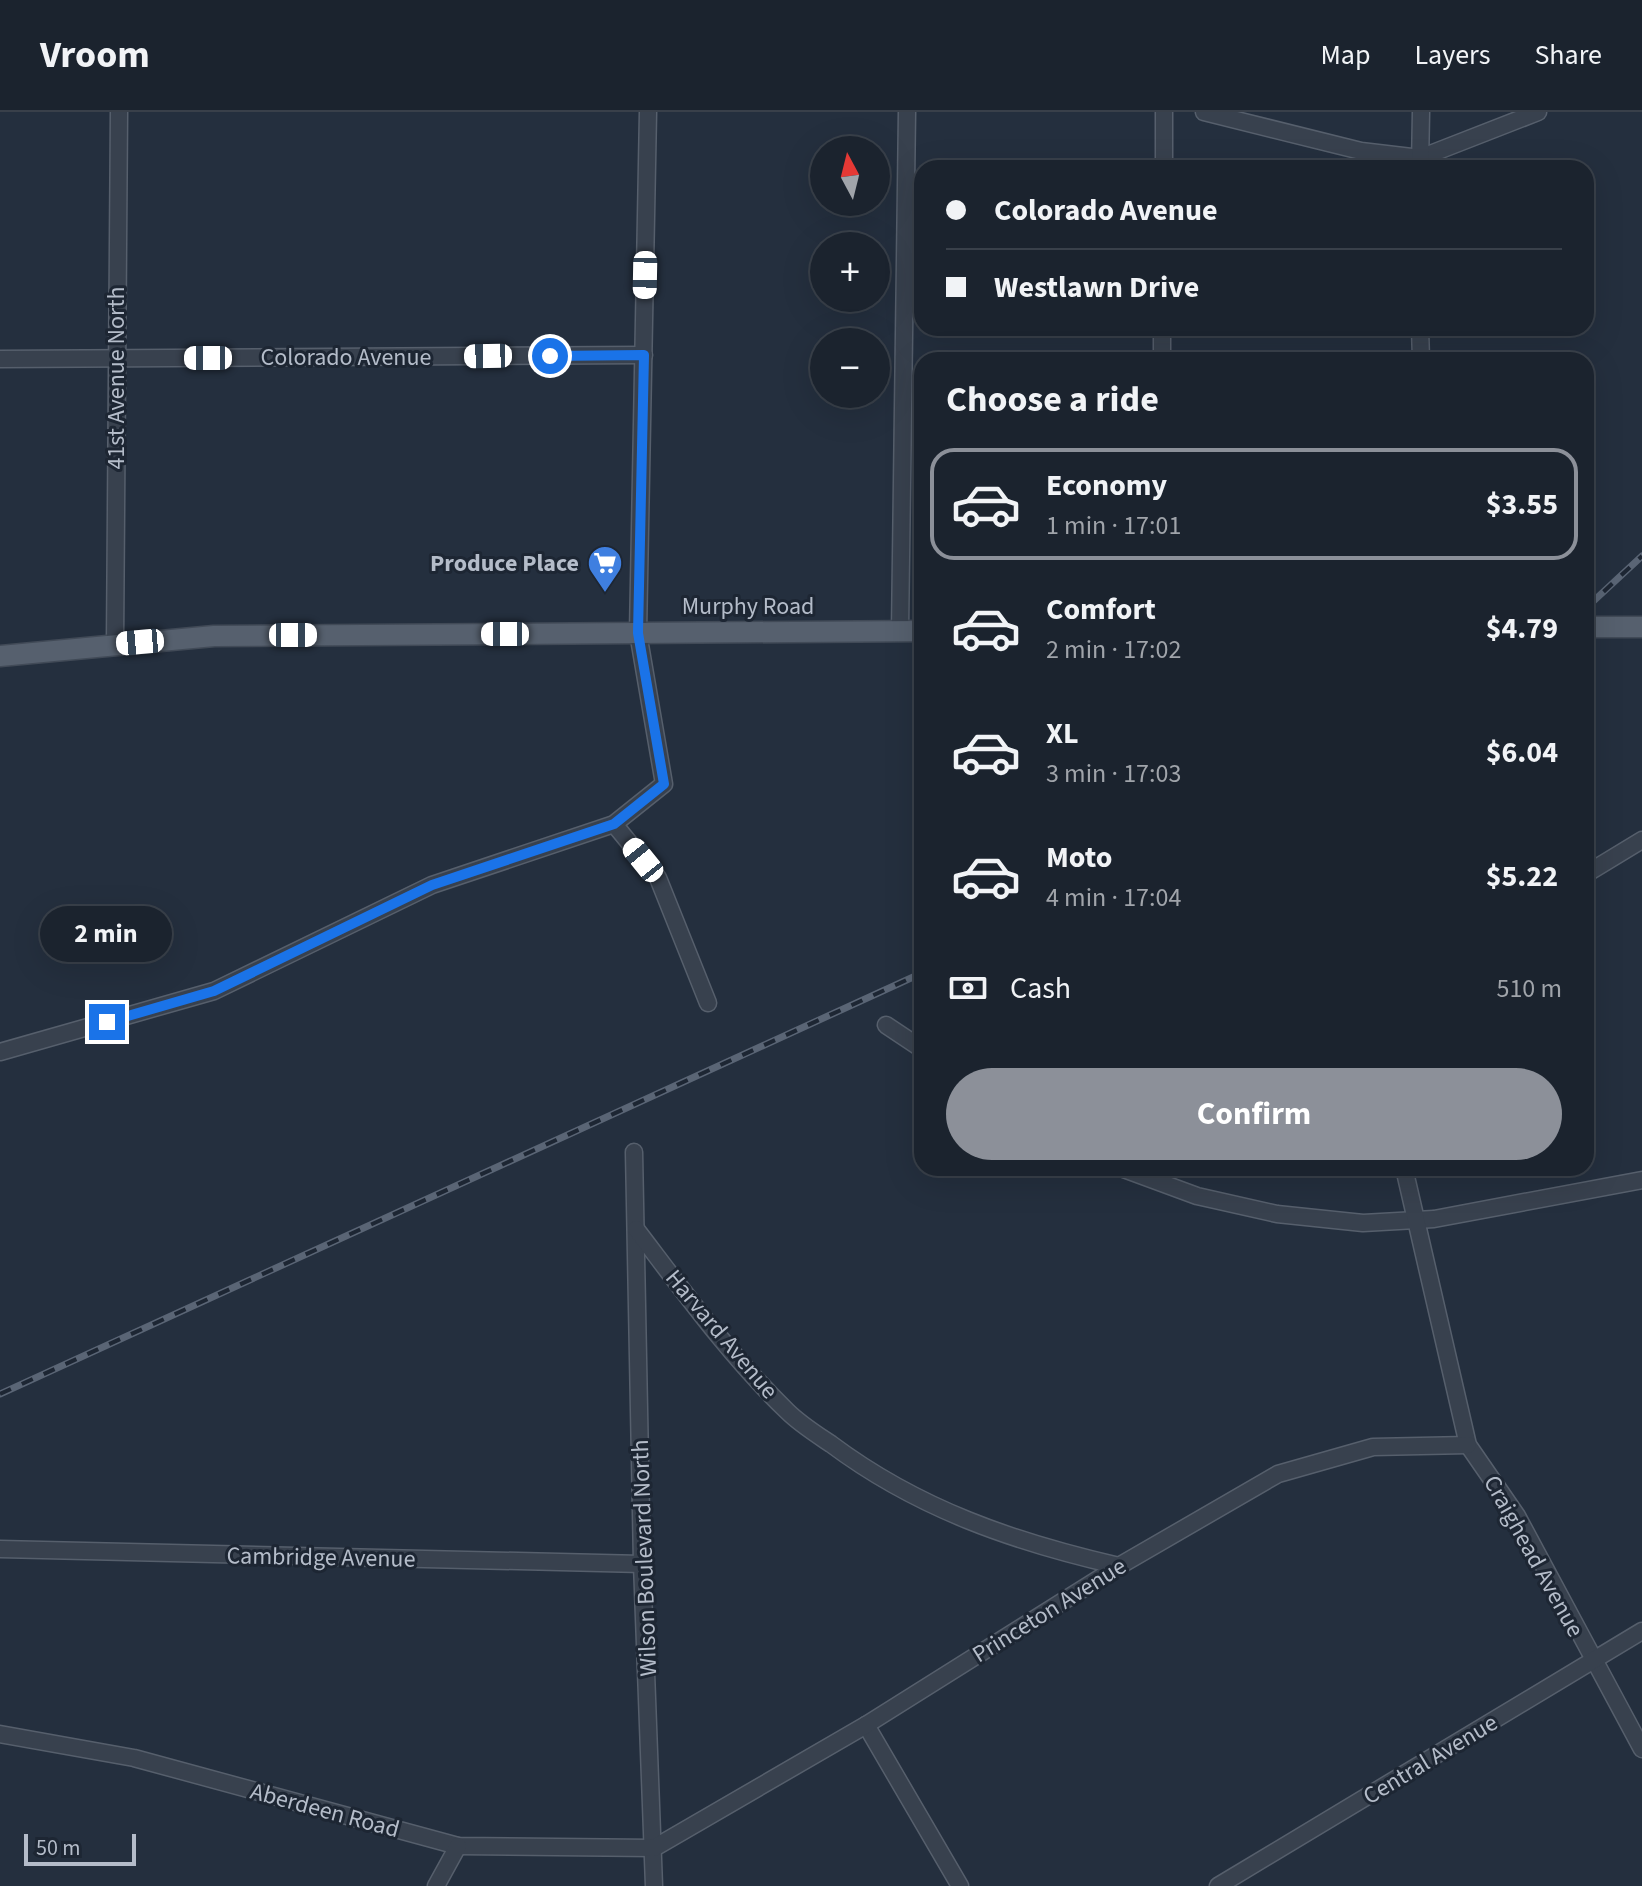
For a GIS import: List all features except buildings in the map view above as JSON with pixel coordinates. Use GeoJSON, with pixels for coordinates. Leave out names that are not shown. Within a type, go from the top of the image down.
{"type":"FeatureCollection","features":[{"type":"Feature","properties":{"kind":"main road"},"geometry":{"type":"LineString","coordinates":[[1594,627],[1642,627]]}},
{"type":"Feature","properties":{"kind":"main road","name":"Murphy Road"},"geometry":{"type":"LineString","coordinates":[[0,656],[214,636],[914,631]]}},
{"type":"Feature","properties":{"kind":"street","name":"41st Avenue North"},"geometry":{"type":"LineString","coordinates":[[115,644],[119,112]]}},
{"type":"Feature","properties":{"kind":"street"},"geometry":{"type":"LineString","coordinates":[[0,1052],[214,991],[432,885],[614,824],[664,784],[638,633],[648,112]]}},
{"type":"Feature","properties":{"kind":"street"},"geometry":{"type":"LineString","coordinates":[[900,631],[907,112]]}},
{"type":"Feature","properties":{"kind":"street"},"geometry":{"type":"LineString","coordinates":[[1164,112],[1164,160]]}},
{"type":"Feature","properties":{"kind":"street"},"geometry":{"type":"LineString","coordinates":[[1204,112],[1405,160]]}},
{"type":"Feature","properties":{"kind":"street"},"geometry":{"type":"LineString","coordinates":[[1420,160],[1421,112]]}},
{"type":"Feature","properties":{"kind":"street"},"geometry":{"type":"LineString","coordinates":[[1427,160],[1538,112]]}},
{"type":"Feature","properties":{"kind":"street","name":"Colorado Avenue"},"geometry":{"type":"LineString","coordinates":[[0,359],[644,355]]}},
{"type":"Feature","properties":{"kind":"street"},"geometry":{"type":"LineString","coordinates":[[614,824],[658,878],[708,1003]]}},
{"type":"Feature","properties":{"kind":"street"},"geometry":{"type":"LineString","coordinates":[[1594,869],[1642,840]]}},
{"type":"Feature","properties":{"kind":"street"},"geometry":{"type":"LineString","coordinates":[[886,1025],[914,1044]]}},
{"type":"Feature","properties":{"kind":"street","name":"Wilson Boulevard North"},"geometry":{"type":"LineString","coordinates":[[634,1152],[642,1564],[654,1886]]}},
{"type":"Feature","properties":{"kind":"street"},"geometry":{"type":"LineString","coordinates":[[1143,1176],[1197,1196],[1277,1214],[1363,1223],[1419,1221],[1642,1180]]}},
{"type":"Feature","properties":{"kind":"street","name":"Craighead Avenue"},"geometry":{"type":"LineString","coordinates":[[1406,1176],[1468,1445],[1517,1516],[1592,1661],[1642,1749]]}},
{"type":"Feature","properties":{"kind":"street","name":"Harvard Avenue"},"geometry":{"type":"LineString","coordinates":[[636,1229],[725,1346],[790,1414],[851,1459],[911,1497],[962,1521],[1041,1548],[1119,1566]]}},
{"type":"Feature","properties":{"kind":"street","name":"Princeton Avenue"},"geometry":{"type":"LineString","coordinates":[[654,1848],[866,1725],[1119,1566],[1278,1474],[1373,1447],[1468,1445]]}},
{"type":"Feature","properties":{"kind":"street","name":"Cambridge Avenue"},"geometry":{"type":"LineString","coordinates":[[0,1549],[642,1564]]}},
{"type":"Feature","properties":{"kind":"street","name":"Central Avenue"},"geometry":{"type":"LineString","coordinates":[[1218,1886],[1642,1631]]}},
{"type":"Feature","properties":{"kind":"street"},"geometry":{"type":"LineString","coordinates":[[866,1725],[960,1886]]}},
{"type":"Feature","properties":{"kind":"street","name":"Aberdeen Road"},"geometry":{"type":"LineString","coordinates":[[0,1734],[134,1758],[458,1846],[654,1848]]}},
{"type":"Feature","properties":{"kind":"street"},"geometry":{"type":"LineString","coordinates":[[436,1886],[458,1846]]}},
{"type":"Feature","properties":{"kind":"railway"},"geometry":{"type":"LineString","coordinates":[[1594,601],[1642,556]]}},
{"type":"Feature","properties":{"kind":"railway"},"geometry":{"type":"LineString","coordinates":[[0,1394],[914,977]]}},
{"type":"Feature","properties":{"kind":"place","name":"Produce Place"},"geometry":{"type":"Point","coordinates":[605,594]}},
{"type":"Feature","properties":{"kind":"route"},"geometry":{"type":"LineString","coordinates":[[107,1022],[214,991],[432,885],[614,824],[664,784],[638,633],[644,355],[550,356]]}}]}
